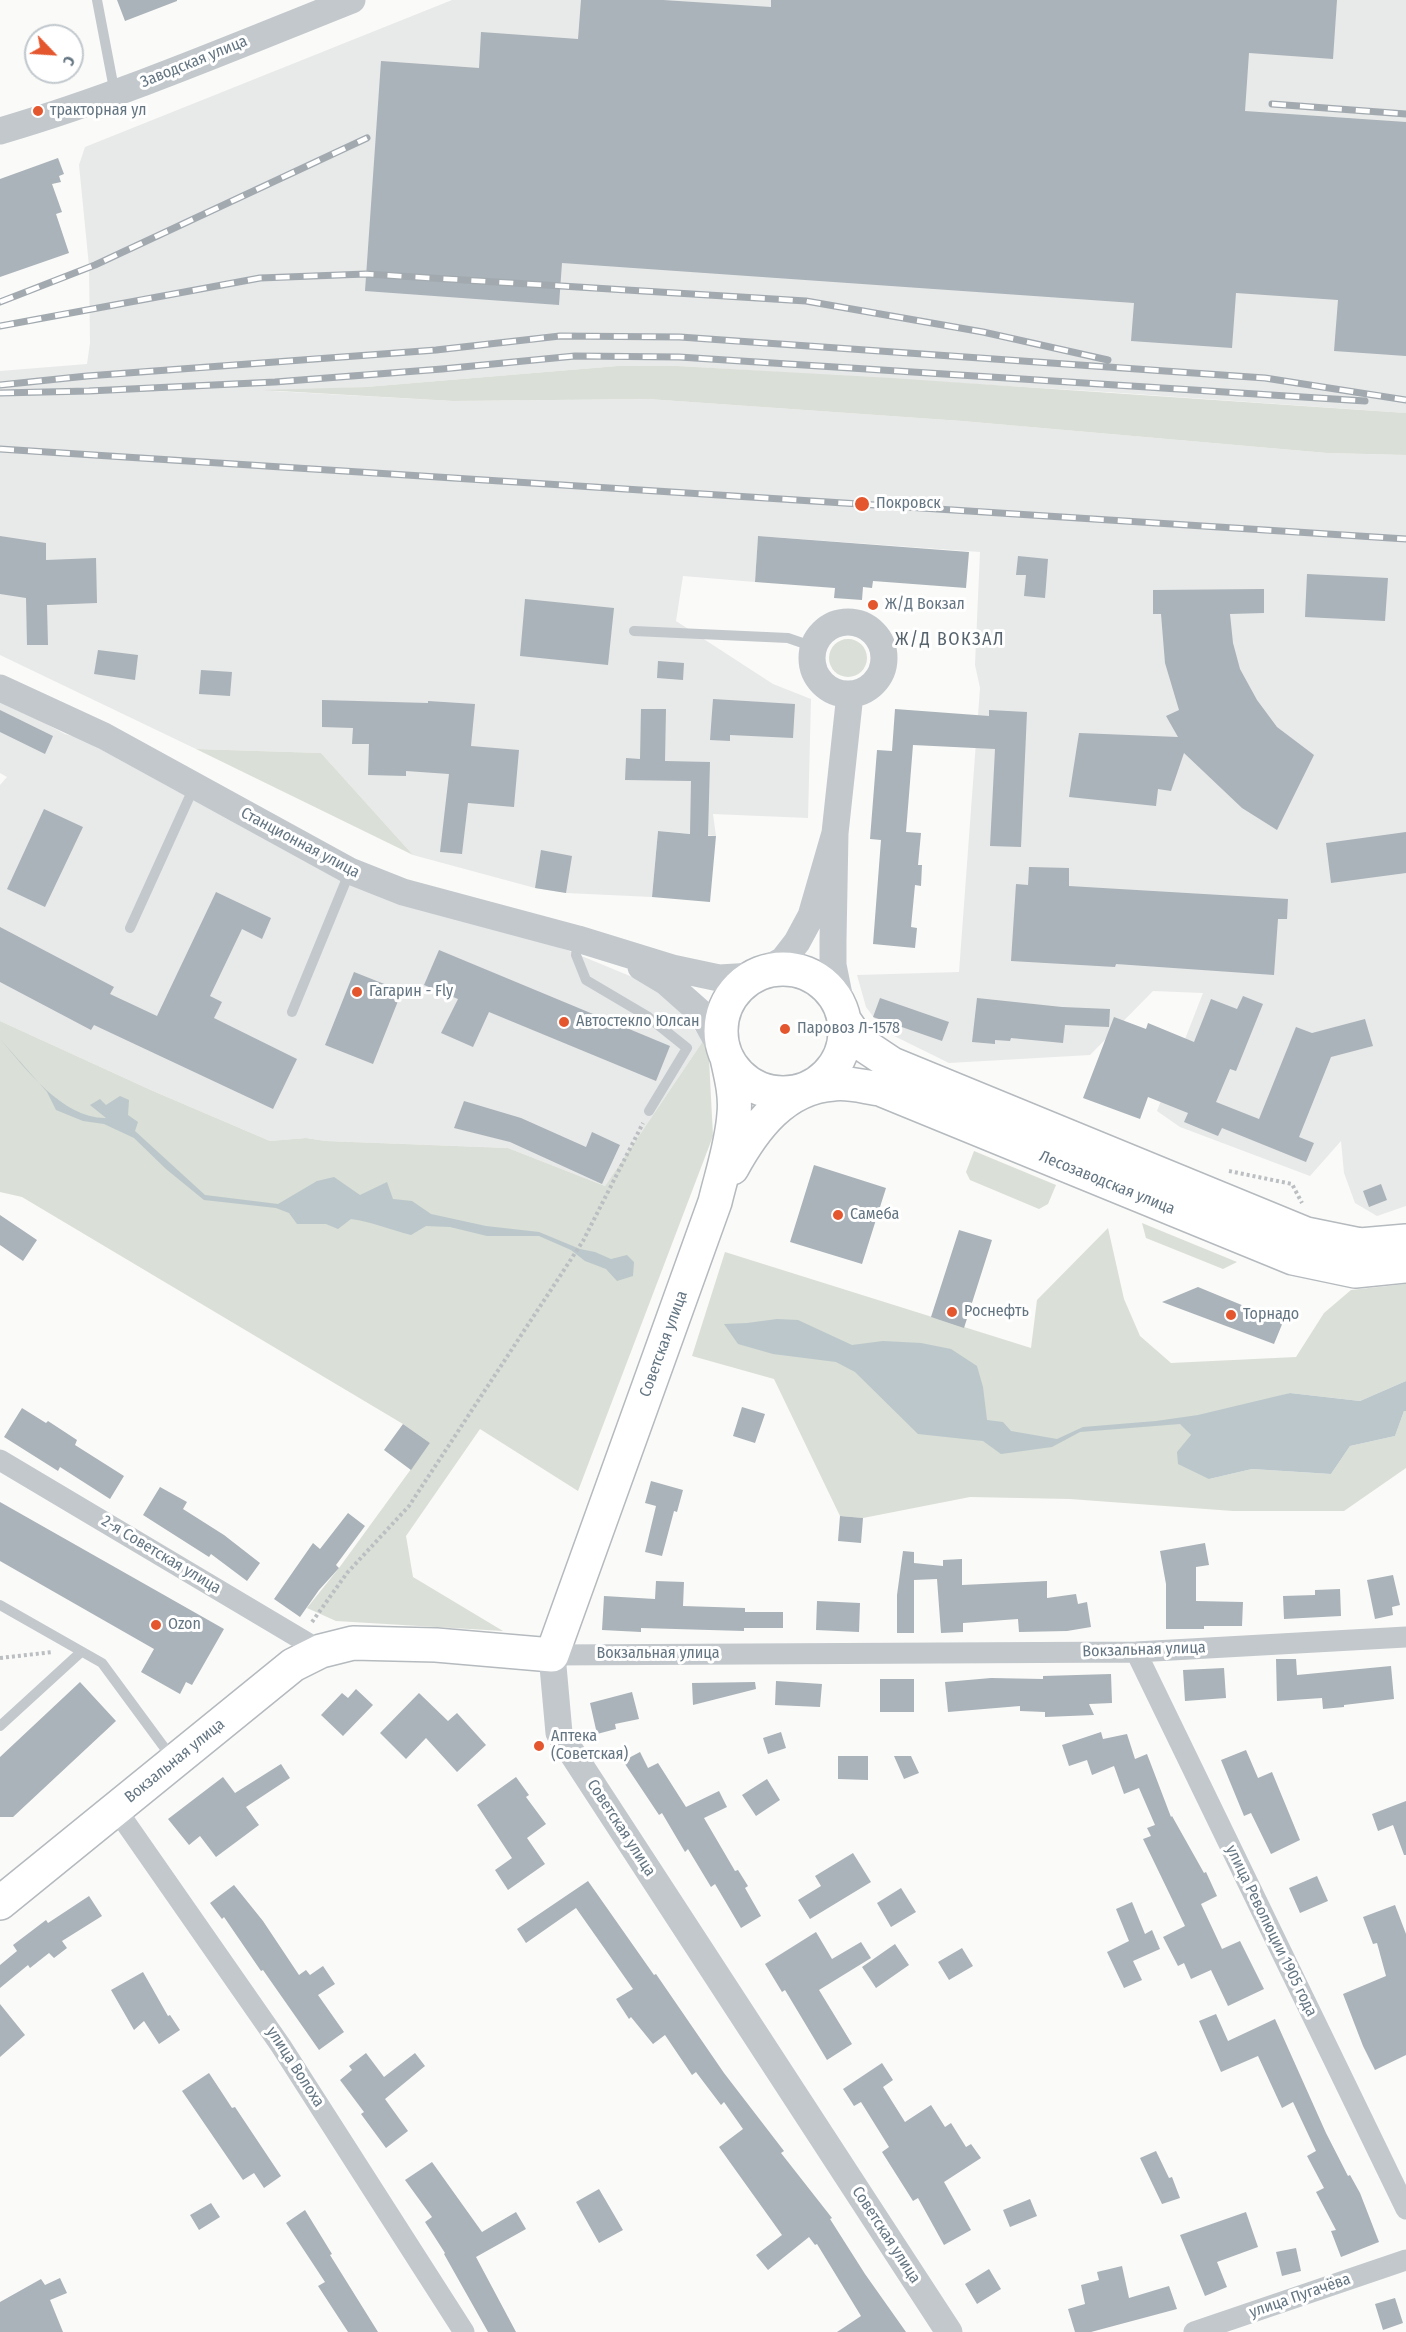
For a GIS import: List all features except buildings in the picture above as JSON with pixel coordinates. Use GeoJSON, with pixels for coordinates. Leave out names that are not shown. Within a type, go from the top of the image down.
{"type":"FeatureCollection","features":[{"type":"Feature","properties":{"kind":"main road"},"geometry":{"type":"LineString","coordinates":[[774,970],[795,970],[807,974],[829,989],[840,1007],[844,1020],[845,1040],[839,1059],[827,1076],[810,1087],[786,1094],[762,1090],[747,1082],[735,1071],[727,1058],[722,1040],[725,1008],[736,991],[754,976],[774,970]]}},
{"type":"Feature","properties":{"kind":"main road","name":"Лесозаводская улица"},"geometry":{"type":"LineString","coordinates":[[844,1020],[859,1042],[892,1064],[1306,1234],[1360,1245],[1406,1241]]}},
{"type":"Feature","properties":{"kind":"main road","name":"Советская улица"},"geometry":{"type":"LineString","coordinates":[[552,1655],[715,1202],[735,1113],[734,1085],[727,1058]]}},
{"type":"Feature","properties":{"kind":"main road","name":"Лесозаводская улица"},"geometry":{"type":"LineString","coordinates":[[810,1087],[836,1083],[880,1089],[1293,1258],[1355,1271],[1406,1266]]}},
{"type":"Feature","properties":{"kind":"main road","name":"Советская улица"},"geometry":{"type":"LineString","coordinates":[[715,1202],[745,1144],[783,1102],[810,1087]]}},
{"type":"Feature","properties":{"kind":"main road","name":"Вокзальная улица"},"geometry":{"type":"LineString","coordinates":[[1,1902],[292,1665],[311,1644],[436,1645],[552,1655]]}},
{"type":"Feature","properties":{"kind":"street","name":"Заводская улица"},"geometry":{"type":"LineString","coordinates":[[0,131],[57,115],[115,94],[352,0]]}},
{"type":"Feature","properties":{"kind":"street"},"geometry":{"type":"LineString","coordinates":[[840,623],[861,624],[871,630],[883,649],[884,661],[875,681],[864,690],[850,694],[830,690],[814,670],[812,657],[814,647],[828,628],[840,623]]}},
{"type":"Feature","properties":{"kind":"street","name":"Станционная улица"},"geometry":{"type":"LineString","coordinates":[[0,688],[104,736],[350,871],[403,892],[578,939],[672,968],[719,978],[754,976]]}},
{"type":"Feature","properties":{"kind":"street"},"geometry":{"type":"LineString","coordinates":[[844,1020],[834,964],[836,833],[850,694]]}},
{"type":"Feature","properties":{"kind":"street"},"geometry":{"type":"LineString","coordinates":[[754,976],[783,960],[798,942],[811,916],[836,833]]}},
{"type":"Feature","properties":{"kind":"street","name":"Станционная улица"},"geometry":{"type":"LineString","coordinates":[[618,951],[666,982],[702,1014],[727,1058]]}},
{"type":"Feature","properties":{"kind":"street","name":"2-я Советская улица"},"geometry":{"type":"LineString","coordinates":[[0,1460],[311,1644]]}},
{"type":"Feature","properties":{"kind":"street","name":"Вокзальная улица"},"geometry":{"type":"LineString","coordinates":[[552,1655],[1137,1652],[1406,1636]]}},
{"type":"Feature","properties":{"kind":"street","name":"улица Революции 1905 года"},"geometry":{"type":"LineString","coordinates":[[1137,1652],[1406,2209]]}},
{"type":"Feature","properties":{"kind":"street","name":"Советская улица"},"geometry":{"type":"LineString","coordinates":[[552,1655],[559,1733],[949,2332]]}},
{"type":"Feature","properties":{"kind":"street","name":"улица Волоха"},"geometry":{"type":"LineString","coordinates":[[116,1809],[281,2046],[464,2332]]}},
{"type":"Feature","properties":{"kind":"street","name":"улица Пугачёва"},"geometry":{"type":"LineString","coordinates":[[1194,2332],[1406,2260]]}},
{"type":"Feature","properties":{"kind":"lane"},"geometry":{"type":"LineString","coordinates":[[97,0],[115,94]]}},
{"type":"Feature","properties":{"kind":"lane"},"geometry":{"type":"LineString","coordinates":[[634,631],[788,638],[814,647]]}},
{"type":"Feature","properties":{"kind":"lane"},"geometry":{"type":"LineString","coordinates":[[130,928],[194,787]]}},
{"type":"Feature","properties":{"kind":"lane"},"geometry":{"type":"LineString","coordinates":[[292,1012],[350,871]]}},
{"type":"Feature","properties":{"kind":"lane"},"geometry":{"type":"LineString","coordinates":[[578,939],[576,955],[586,980],[647,1016],[687,1048],[649,1111]]}},
{"type":"Feature","properties":{"kind":"lane"},"geometry":{"type":"LineString","coordinates":[[0,1605],[102,1663],[174,1761]]}},
{"type":"Feature","properties":{"kind":"lane"},"geometry":{"type":"LineString","coordinates":[[0,1726],[80,1651]]}},
{"type":"Feature","properties":{"kind":"path"},"geometry":{"type":"LineString","coordinates":[[311,1644],[347,1573],[409,1506],[583,1241],[649,1111]]}},
{"type":"Feature","properties":{"kind":"path"},"geometry":{"type":"LineString","coordinates":[[1224,1170],[1292,1184],[1307,1211]]}},
{"type":"Feature","properties":{"kind":"path"},"geometry":{"type":"LineString","coordinates":[[0,1658],[80,1651]]}},
{"type":"Feature","properties":{"kind":"shaded area"},"geometry":{"type":"Polygon","coordinates":[[[452,0],[1406,0],[1406,413],[678,366],[618,366],[366,387],[272,391],[453,401],[648,399],[962,421],[1327,453],[1406,455],[1406,1206],[1377,1216],[1355,1203],[1344,1173],[1341,1141],[1310,1176],[1180,1127],[1157,1111],[1203,993],[1153,991],[1090,1055],[949,1063],[884,1031],[866,1007],[857,975],[959,972],[980,688],[975,665],[980,552],[758,536],[755,582],[683,576],[676,621],[773,684],[811,699],[808,818],[713,814],[716,836],[658,831],[652,897],[566,893],[535,888],[413,855],[321,753],[196,749],[0,655],[0,371],[87,364],[90,343],[89,266],[79,165],[85,147],[452,0]]]}},
{"type":"Feature","properties":{"kind":"shaded area"},"geometry":{"type":"Polygon","coordinates":[[[618,366],[678,366],[891,378],[1406,413],[1406,455],[1327,453],[962,421],[648,399],[453,401],[262,390],[366,387],[618,366]]]}},
{"type":"Feature","properties":{"kind":"shaded area"},"geometry":{"type":"Polygon","coordinates":[[[848,639],[861,645],[867,658],[861,671],[848,677],[835,671],[829,658],[835,645],[848,639]]]}},
{"type":"Feature","properties":{"kind":"shaded area"},"geometry":{"type":"Polygon","coordinates":[[[0,699],[65,734],[80,738],[338,879],[567,950],[642,981],[678,1007],[703,1041],[605,1186],[508,1148],[326,1141],[306,1138],[270,1141],[153,1091],[0,1021],[0,785],[7,777],[0,773],[0,699]]]}},
{"type":"Feature","properties":{"kind":"shaded area"},"geometry":{"type":"Polygon","coordinates":[[[196,749],[321,753],[413,855],[196,749]]]}},
{"type":"Feature","properties":{"kind":"shaded area"},"geometry":{"type":"Polygon","coordinates":[[[0,1021],[153,1091],[270,1141],[306,1138],[326,1141],[508,1148],[605,1186],[703,1041],[709,1059],[713,1136],[578,1491],[480,1429],[406,1536],[413,1577],[503,1631],[336,1621],[307,1608],[430,1443],[403,1424],[22,1197],[0,1192],[0,1021]]]}},
{"type":"Feature","properties":{"kind":"shaded area"},"geometry":{"type":"Polygon","coordinates":[[[37,1081],[60,1101],[90,1116],[106,1118],[90,1105],[100,1099],[106,1105],[120,1096],[129,1100],[128,1115],[138,1122],[135,1131],[205,1195],[278,1204],[317,1181],[334,1177],[360,1195],[387,1182],[393,1199],[412,1201],[431,1214],[486,1226],[539,1232],[611,1259],[627,1255],[634,1262],[633,1276],[617,1281],[606,1269],[585,1261],[571,1250],[539,1236],[487,1236],[450,1227],[426,1226],[411,1235],[351,1219],[338,1229],[326,1224],[297,1224],[289,1213],[276,1208],[204,1200],[166,1169],[134,1138],[104,1124],[83,1121],[56,1110],[47,1092],[37,1081]]]}},
{"type":"Feature","properties":{"kind":"shaded area"},"geometry":{"type":"Polygon","coordinates":[[[974,1151],[1056,1185],[1048,1204],[1039,1209],[970,1180],[966,1172],[974,1151]]]}},
{"type":"Feature","properties":{"kind":"shaded area"},"geometry":{"type":"Polygon","coordinates":[[[1142,1223],[1237,1262],[1223,1269],[1146,1238],[1142,1223]]]}},
{"type":"Feature","properties":{"kind":"shaded area"},"geometry":{"type":"Polygon","coordinates":[[[1108,1228],[1124,1299],[1140,1336],[1171,1363],[1296,1357],[1324,1313],[1351,1290],[1406,1284],[1406,1381],[1360,1401],[1290,1393],[1181,1424],[1191,1435],[1209,1479],[1252,1469],[1331,1474],[1350,1446],[1395,1436],[1404,1411],[1406,1411],[1406,1468],[1344,1511],[1233,1511],[1070,1499],[970,1497],[863,1518],[840,1516],[774,1379],[692,1356],[725,1252],[1031,1348],[1037,1300],[1108,1228]]]}},
{"type":"Feature","properties":{"kind":"shaded area"},"geometry":{"type":"Polygon","coordinates":[[[777,1319],[798,1320],[852,1345],[883,1341],[921,1343],[951,1349],[977,1366],[983,1387],[987,1420],[1003,1422],[1011,1431],[1057,1439],[1083,1427],[1198,1415],[1290,1393],[1360,1401],[1406,1381],[1406,1411],[1404,1411],[1395,1436],[1350,1446],[1331,1474],[1252,1469],[1209,1479],[1178,1464],[1177,1452],[1191,1435],[1180,1424],[1080,1432],[1052,1447],[1001,1454],[983,1441],[918,1434],[855,1372],[836,1362],[773,1354],[738,1344],[724,1324],[777,1319]]]}},
{"type":"Feature","properties":{"kind":"railway"},"geometry":{"type":"LineString","coordinates":[[1272,104],[1406,114]]}},
{"type":"Feature","properties":{"kind":"railway"},"geometry":{"type":"LineString","coordinates":[[0,302],[95,265],[367,138]]}},
{"type":"Feature","properties":{"kind":"railway"},"geometry":{"type":"LineString","coordinates":[[0,326],[260,278],[366,274],[806,301],[983,332],[1108,360]]}},
{"type":"Feature","properties":{"kind":"railway"},"geometry":{"type":"LineString","coordinates":[[0,385],[87,376],[436,350],[560,336],[680,337],[1265,378],[1406,400]]}},
{"type":"Feature","properties":{"kind":"railway"},"geometry":{"type":"LineString","coordinates":[[0,393],[275,382],[575,356],[679,357],[1365,401]]}},
{"type":"Feature","properties":{"kind":"railway"},"geometry":{"type":"LineString","coordinates":[[0,449],[1406,539]]}},
{"type":"Feature","properties":{"kind":"place","name":"тракторная ул"},"geometry":{"type":"Point","coordinates":[38,111]}},
{"type":"Feature","properties":{"kind":"place","name":"Покровск"},"geometry":{"type":"Point","coordinates":[862,504]}},
{"type":"Feature","properties":{"kind":"place","name":"Ж/Д Вокзал"},"geometry":{"type":"Point","coordinates":[873,605]}},
{"type":"Feature","properties":{"kind":"place","name":"Гагарин - Fly"},"geometry":{"type":"Point","coordinates":[357,992]}},
{"type":"Feature","properties":{"kind":"place","name":"Автостекло Юлсан"},"geometry":{"type":"Point","coordinates":[564,1022]}},
{"type":"Feature","properties":{"kind":"place","name":"Паровоз Л-1578"},"geometry":{"type":"Point","coordinates":[785,1029]}},
{"type":"Feature","properties":{"kind":"place","name":"Самеба"},"geometry":{"type":"Point","coordinates":[838,1215]}},
{"type":"Feature","properties":{"kind":"place","name":"Роснефть"},"geometry":{"type":"Point","coordinates":[952,1312]}},
{"type":"Feature","properties":{"kind":"place","name":"Торнадо"},"geometry":{"type":"Point","coordinates":[1231,1315]}},
{"type":"Feature","properties":{"kind":"place","name":"Ozon"},"geometry":{"type":"Point","coordinates":[156,1625]}},
{"type":"Feature","properties":{"kind":"place","name":"Аптека (Советская)"},"geometry":{"type":"Point","coordinates":[539,1746]}},
{"type":"Feature","properties":{"kind":"district","name":"Ж/Д ВОКЗАЛ"},"geometry":{"type":"Point","coordinates":[950,640]}}]}
